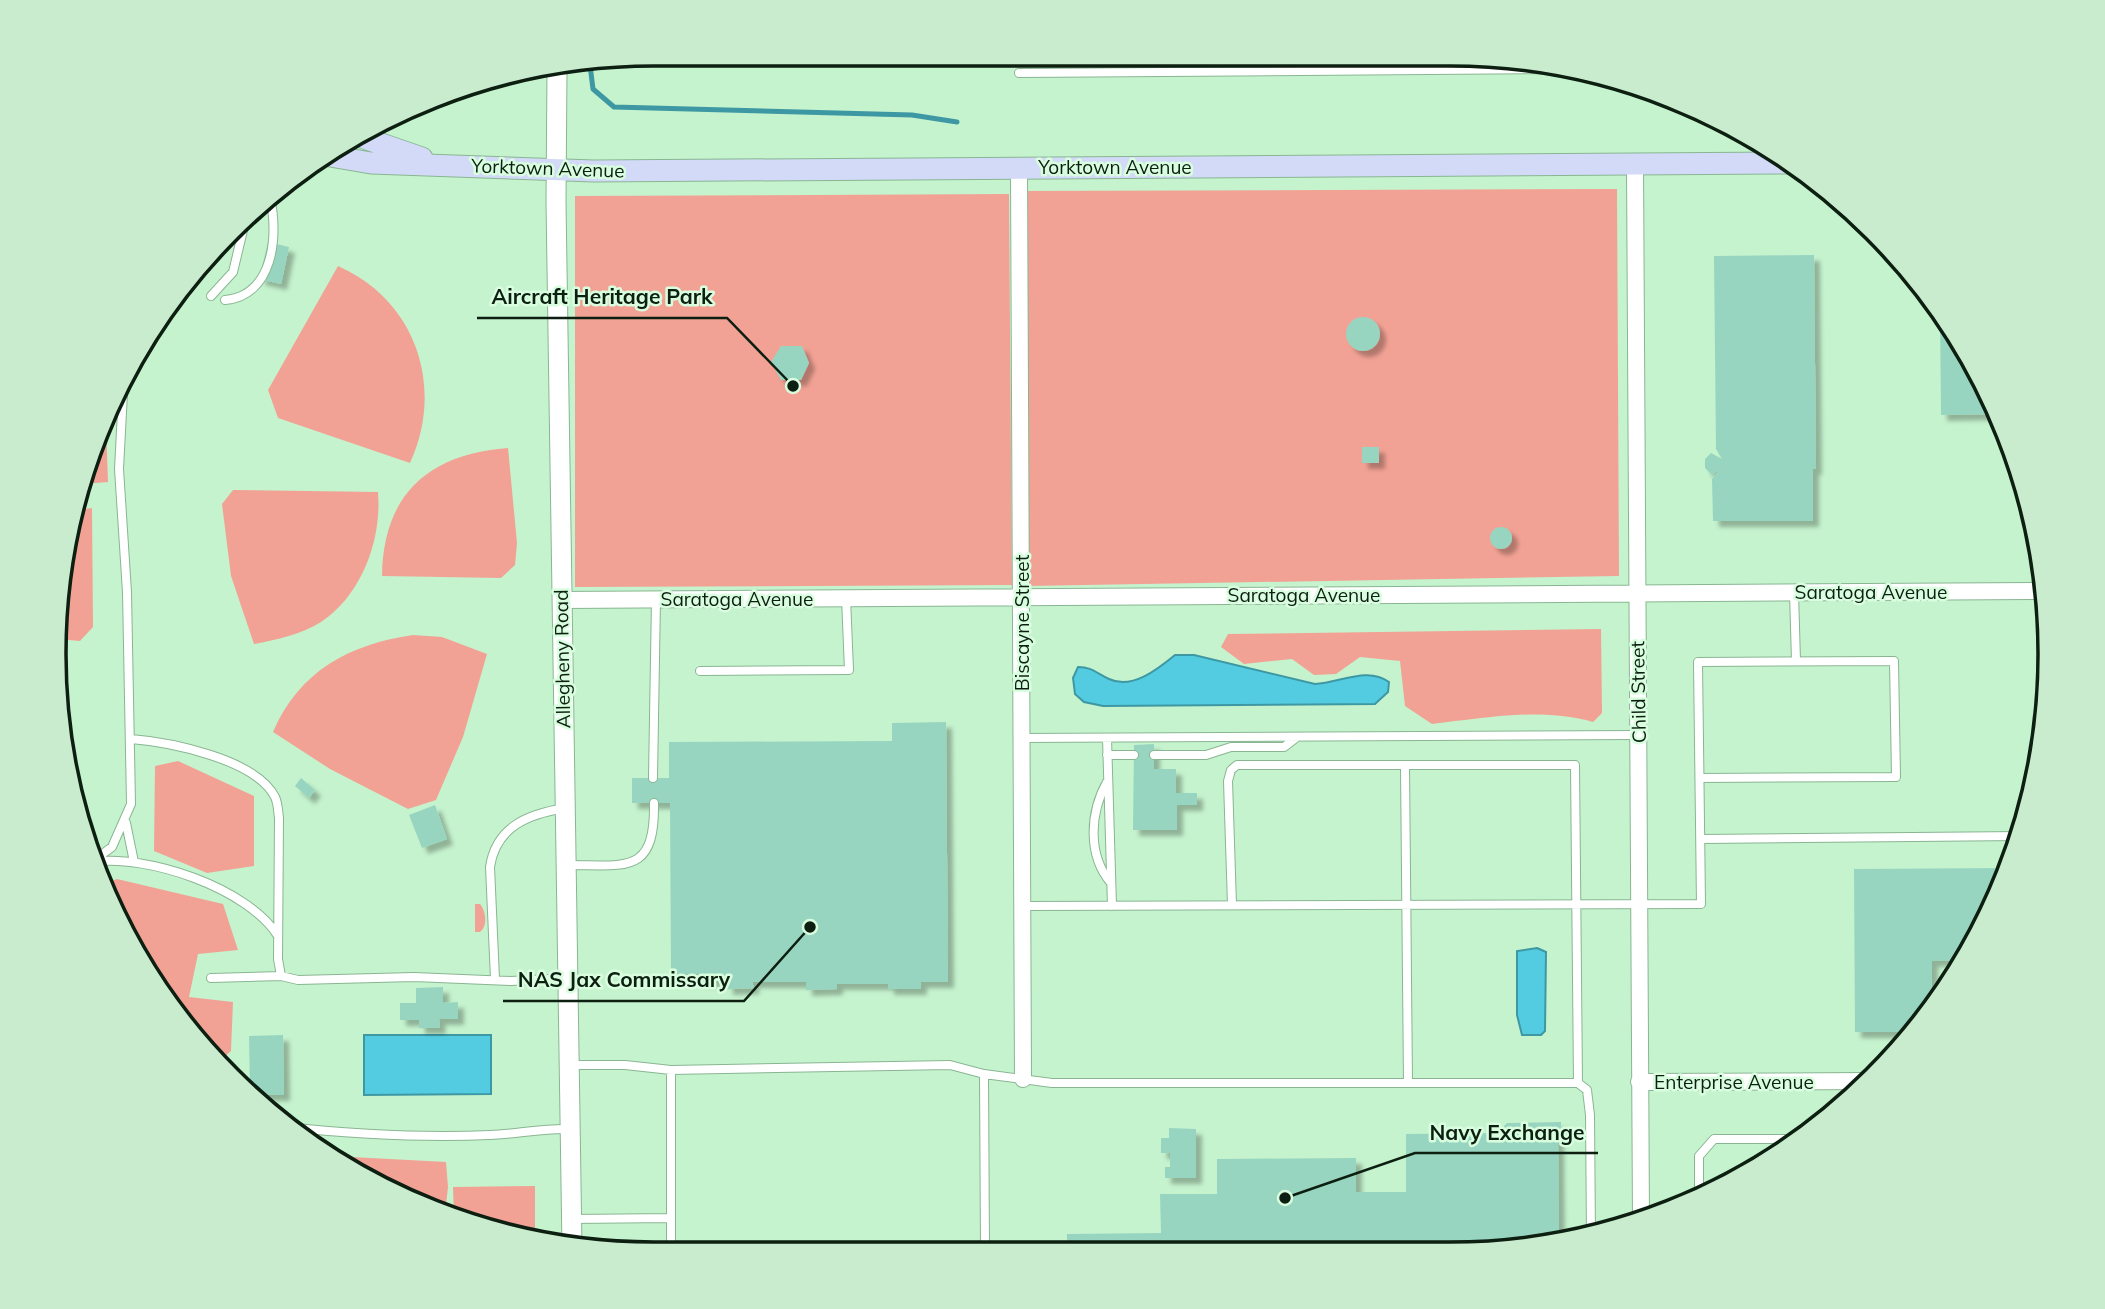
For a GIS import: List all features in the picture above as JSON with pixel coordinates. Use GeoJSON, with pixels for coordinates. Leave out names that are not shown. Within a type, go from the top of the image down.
{"type":"FeatureCollection","features":[{"type":"Feature","properties":{"kind":"main road","name":"Yorktown Avenue"},"geometry":{"type":"LineString","coordinates":[[370,140],[441,164]]}},
{"type":"Feature","properties":{"kind":"main road","name":"Yorktown Avenue"},"geometry":{"type":"LineString","coordinates":[[341,158],[371,163],[557,171],[1773,163]]}},
{"type":"Feature","properties":{"kind":"street","name":"Allegheny Road"},"geometry":{"type":"LineString","coordinates":[[557,75],[561,600],[572,1236]]}},
{"type":"Feature","properties":{"kind":"street","name":"Child Street"},"geometry":{"type":"LineString","coordinates":[[1634,164],[1641,1211]]}},
{"type":"Feature","properties":{"kind":"street","name":"Biscayne Street"},"geometry":{"type":"LineString","coordinates":[[1019,168],[1023,1079]]}},
{"type":"Feature","properties":{"kind":"street","name":"Saratoga Avenue"},"geometry":{"type":"LineString","coordinates":[[561,600],[2034,591]]}},
{"type":"Feature","properties":{"kind":"street","name":"Enterprise Avenue"},"geometry":{"type":"LineString","coordinates":[[1639,1082],[1855,1081]]}},
{"type":"Feature","properties":{"kind":"lane"},"geometry":{"type":"LineString","coordinates":[[1019,73],[1503,69]]}},
{"type":"Feature","properties":{"kind":"lane"},"geometry":{"type":"LineString","coordinates":[[225,300],[249,295],[261,283],[274,230],[271,209]]}},
{"type":"Feature","properties":{"kind":"lane"},"geometry":{"type":"LineString","coordinates":[[211,296],[233,272],[241,237]]}},
{"type":"Feature","properties":{"kind":"lane"},"geometry":{"type":"LineString","coordinates":[[102,855],[112,847],[131,804],[127,592],[119,469],[122,404]]}},
{"type":"Feature","properties":{"kind":"lane"},"geometry":{"type":"LineString","coordinates":[[1794,593],[1796,661]]}},
{"type":"Feature","properties":{"kind":"lane"},"geometry":{"type":"LineString","coordinates":[[700,671],[849,670],[846,598]]}},
{"type":"Feature","properties":{"kind":"lane"},"geometry":{"type":"LineString","coordinates":[[653,778],[656,599]]}},
{"type":"Feature","properties":{"kind":"lane"},"geometry":{"type":"LineString","coordinates":[[1023,906],[1701,904],[1698,662],[1894,661],[1896,777],[1700,778]]}},
{"type":"Feature","properties":{"kind":"lane"},"geometry":{"type":"LineString","coordinates":[[1022,738],[1639,735]]}},
{"type":"Feature","properties":{"kind":"lane"},"geometry":{"type":"LineString","coordinates":[[1154,755],[1206,755],[1231,747],[1284,747],[1297,737]]}},
{"type":"Feature","properties":{"kind":"lane"},"geometry":{"type":"LineString","coordinates":[[1107,738],[1112,906]]}},
{"type":"Feature","properties":{"kind":"lane"},"geometry":{"type":"LineString","coordinates":[[131,739],[171,743],[195,749],[230,762],[270,789],[275,797],[279,818],[278,936],[281,976]]}},
{"type":"Feature","properties":{"kind":"lane"},"geometry":{"type":"LineString","coordinates":[[1107,755],[1134,755]]}},
{"type":"Feature","properties":{"kind":"lane"},"geometry":{"type":"LineString","coordinates":[[1232,905],[1228,780],[1237,765],[1575,765],[1578,1083]]}},
{"type":"Feature","properties":{"kind":"lane"},"geometry":{"type":"LineString","coordinates":[[1405,766],[1408,1083]]}},
{"type":"Feature","properties":{"kind":"lane"},"geometry":{"type":"LineString","coordinates":[[1109,780],[1096,802],[1094,838],[1101,872],[1111,883]]}},
{"type":"Feature","properties":{"kind":"lane"},"geometry":{"type":"LineString","coordinates":[[566,865],[625,865],[640,858],[649,850],[655,833],[654,803]]}},
{"type":"Feature","properties":{"kind":"lane"},"geometry":{"type":"LineString","coordinates":[[495,979],[490,867],[493,853],[505,830],[538,813],[565,808]]}},
{"type":"Feature","properties":{"kind":"lane"},"geometry":{"type":"LineString","coordinates":[[126,820],[134,862]]}},
{"type":"Feature","properties":{"kind":"lane"},"geometry":{"type":"LineString","coordinates":[[1701,839],[2009,836]]}},
{"type":"Feature","properties":{"kind":"lane"},"geometry":{"type":"LineString","coordinates":[[104,860],[134,862],[202,881],[230,895],[271,925],[278,936]]}},
{"type":"Feature","properties":{"kind":"lane"},"geometry":{"type":"LineString","coordinates":[[211,978],[568,978]]}},
{"type":"Feature","properties":{"kind":"lane"},"geometry":{"type":"LineString","coordinates":[[569,1065],[625,1065],[671,1070],[950,1065],[984,1074],[1052,1083],[1578,1083],[1587,1090],[1590,1115],[1591,1225]]}},
{"type":"Feature","properties":{"kind":"lane"},"geometry":{"type":"LineString","coordinates":[[671,1070],[671,1242]]}},
{"type":"Feature","properties":{"kind":"lane"},"geometry":{"type":"LineString","coordinates":[[984,1074],[985,1242]]}},
{"type":"Feature","properties":{"kind":"lane"},"geometry":{"type":"LineString","coordinates":[[308,1129],[372,1134],[465,1136],[545,1128],[570,1129]]}},
{"type":"Feature","properties":{"kind":"lane"},"geometry":{"type":"LineString","coordinates":[[1699,1187],[1699,1156],[1714,1139],[1783,1139]]}},
{"type":"Feature","properties":{"kind":"lane"},"geometry":{"type":"LineString","coordinates":[[571,1219],[671,1218]]}},
{"type":"Feature","properties":{"kind":"shaded area"},"geometry":{"type":"Polygon","coordinates":[[[1617,189],[1619,576],[1027,586],[1023,191],[1617,189]]]}},
{"type":"Feature","properties":{"kind":"shaded area"},"geometry":{"type":"Polygon","coordinates":[[[1009,194],[1012,585],[575,587],[575,196],[1009,194]]]}},
{"type":"Feature","properties":{"kind":"shaded area"},"geometry":{"type":"Polygon","coordinates":[[[338,266],[365,281],[387,300],[404,323],[416,349],[423,376],[424,405],[420,434],[410,463],[278,418],[268,390],[338,266]]]}},
{"type":"Feature","properties":{"kind":"shaded area"},"geometry":{"type":"Polygon","coordinates":[[[107,441],[108,482],[93,483],[107,441]]]}},
{"type":"Feature","properties":{"kind":"shaded area"},"geometry":{"type":"Polygon","coordinates":[[[508,448],[517,543],[515,565],[501,578],[382,576],[384,547],[391,522],[401,501],[416,484],[455,459],[508,448]]]}},
{"type":"Feature","properties":{"kind":"shaded area"},"geometry":{"type":"Polygon","coordinates":[[[233,490],[378,492],[377,528],[366,564],[348,597],[321,622],[297,633],[254,644],[231,576],[222,504],[233,490]]]}},
{"type":"Feature","properties":{"kind":"shaded area"},"geometry":{"type":"Polygon","coordinates":[[[92,508],[93,627],[80,641],[67,640],[72,578],[85,509],[92,508]]]}},
{"type":"Feature","properties":{"kind":"shaded area"},"geometry":{"type":"Polygon","coordinates":[[[1601,629],[1602,713],[1593,722],[1534,714],[1432,724],[1405,706],[1400,661],[1360,657],[1336,674],[1314,675],[1292,659],[1244,664],[1221,647],[1228,634],[1601,629]]]}},
{"type":"Feature","properties":{"kind":"shaded area"},"geometry":{"type":"Polygon","coordinates":[[[413,635],[442,637],[487,654],[463,737],[436,800],[408,809],[330,769],[273,732],[297,692],[329,664],[368,645],[413,635]]]}},
{"type":"Feature","properties":{"kind":"shaded area"},"geometry":{"type":"Polygon","coordinates":[[[178,761],[254,796],[254,866],[207,873],[154,851],[155,766],[178,761]]]}},
{"type":"Feature","properties":{"kind":"shaded area"},"geometry":{"type":"Polygon","coordinates":[[[117,879],[223,904],[238,950],[198,954],[189,997],[233,1002],[231,1051],[225,1056],[166,981],[145,948],[112,881],[117,879]]]}},
{"type":"Feature","properties":{"kind":"shaded area"},"geometry":{"type":"Polygon","coordinates":[[[475,904],[480,904],[485,914],[484,926],[480,932],[475,932],[475,904]]]}},
{"type":"Feature","properties":{"kind":"shaded area"},"geometry":{"type":"Polygon","coordinates":[[[349,1157],[446,1162],[446,1204],[394,1182],[349,1157]]]}},
{"type":"Feature","properties":{"kind":"shaded area"},"geometry":{"type":"Polygon","coordinates":[[[535,1186],[535,1230],[454,1207],[453,1187],[535,1186]]]}},
{"type":"Feature","properties":{"kind":"water"},"geometry":{"type":"Polygon","coordinates":[[[1175,655],[1194,655],[1315,684],[1372,675],[1389,682],[1388,692],[1375,704],[1103,706],[1084,702],[1075,694],[1073,678],[1078,667],[1091,669],[1118,682],[1127,682],[1144,676],[1175,655]]]}},
{"type":"Feature","properties":{"kind":"water"},"geometry":{"type":"Polygon","coordinates":[[[1537,948],[1546,952],[1545,1031],[1541,1035],[1522,1035],[1517,1015],[1517,951],[1537,948]]]}},
{"type":"Feature","properties":{"kind":"water"},"geometry":{"type":"Polygon","coordinates":[[[364,1035],[491,1035],[491,1094],[364,1095],[364,1035]]]}},
{"type":"Feature","properties":{"kind":"building"},"geometry":{"type":"Polygon","coordinates":[[[268,242],[289,247],[281,284],[259,279],[268,242]]]}},
{"type":"Feature","properties":{"kind":"building"},"geometry":{"type":"Polygon","coordinates":[[[1814,255],[1816,469],[1813,469],[1813,521],[1713,521],[1712,479],[1720,469],[1712,475],[1705,468],[1705,459],[1711,453],[1722,459],[1716,449],[1714,256],[1814,255]]]}},
{"type":"Feature","properties":{"kind":"building"},"geometry":{"type":"Polygon","coordinates":[[[1363,317],[1375,322],[1380,334],[1375,346],[1363,351],[1351,346],[1346,334],[1351,322],[1363,317]]]}},
{"type":"Feature","properties":{"kind":"building"},"geometry":{"type":"Polygon","coordinates":[[[1940,330],[1960,361],[1987,414],[1941,415],[1940,330]]]}},
{"type":"Feature","properties":{"kind":"building"},"geometry":{"type":"Polygon","coordinates":[[[781,346],[802,346],[809,363],[801,380],[781,380],[771,362],[781,346]]]}},
{"type":"Feature","properties":{"kind":"building"},"geometry":{"type":"Polygon","coordinates":[[[1362,447],[1379,447],[1379,463],[1362,463],[1362,447]]]}},
{"type":"Feature","properties":{"kind":"building"},"geometry":{"type":"Polygon","coordinates":[[[1501,527],[1509,530],[1512,538],[1509,546],[1501,549],[1493,546],[1490,538],[1493,530],[1501,527]]]}},
{"type":"Feature","properties":{"kind":"building"},"geometry":{"type":"Polygon","coordinates":[[[946,722],[948,982],[921,982],[921,989],[888,989],[888,984],[837,984],[837,989],[806,990],[806,982],[752,982],[754,988],[727,989],[727,981],[699,981],[699,974],[671,974],[670,803],[632,803],[632,778],[669,778],[669,742],[892,741],[892,723],[946,722]]]}},
{"type":"Feature","properties":{"kind":"building"},"geometry":{"type":"Polygon","coordinates":[[[1154,744],[1154,769],[1176,769],[1176,793],[1197,793],[1197,805],[1177,805],[1177,830],[1133,830],[1134,745],[1154,744]]]}},
{"type":"Feature","properties":{"kind":"building"},"geometry":{"type":"Polygon","coordinates":[[[301,778],[315,790],[309,798],[295,786],[301,778]]]}},
{"type":"Feature","properties":{"kind":"building"},"geometry":{"type":"Polygon","coordinates":[[[435,805],[447,839],[422,848],[409,815],[435,805]]]}},
{"type":"Feature","properties":{"kind":"building"},"geometry":{"type":"Polygon","coordinates":[[[1998,868],[1978,915],[1952,960],[1932,961],[1932,991],[1901,1032],[1855,1032],[1854,869],[1998,868]]]}},
{"type":"Feature","properties":{"kind":"building"},"geometry":{"type":"Polygon","coordinates":[[[443,987],[443,1003],[458,1002],[458,1019],[439,1019],[440,1028],[419,1028],[419,1020],[400,1020],[400,1003],[416,1003],[416,988],[443,987]]]}},
{"type":"Feature","properties":{"kind":"building"},"geometry":{"type":"Polygon","coordinates":[[[283,1035],[284,1095],[265,1095],[250,1080],[249,1036],[283,1035]]]}},
{"type":"Feature","properties":{"kind":"building"},"geometry":{"type":"Polygon","coordinates":[[[1561,1122],[1561,1140],[1558,1140],[1559,1232],[1489,1241],[1450,1242],[1067,1242],[1067,1234],[1161,1233],[1160,1194],[1217,1194],[1217,1159],[1356,1158],[1356,1192],[1406,1192],[1406,1134],[1497,1133],[1507,1123],[1561,1122]]]}},
{"type":"Feature","properties":{"kind":"building"},"geometry":{"type":"Polygon","coordinates":[[[1169,1128],[1196,1129],[1196,1178],[1165,1178],[1165,1167],[1170,1167],[1170,1153],[1161,1153],[1161,1138],[1169,1138],[1169,1128]]]}},
{"type":"Feature","properties":{"kind":"waterway"},"geometry":{"type":"LineString","coordinates":[[591,71],[593,89],[614,107],[912,115],[957,122]]}},
{"type":"Feature","properties":{"kind":"place","name":"Aircraft Heritage Park"},"geometry":{"type":"Point","coordinates":[793,386]}},
{"type":"Feature","properties":{"kind":"place","name":"NAS Jax Commissary"},"geometry":{"type":"Point","coordinates":[810,927]}},
{"type":"Feature","properties":{"kind":"place","name":"Navy Exchange"},"geometry":{"type":"Point","coordinates":[1285,1198]}}]}
